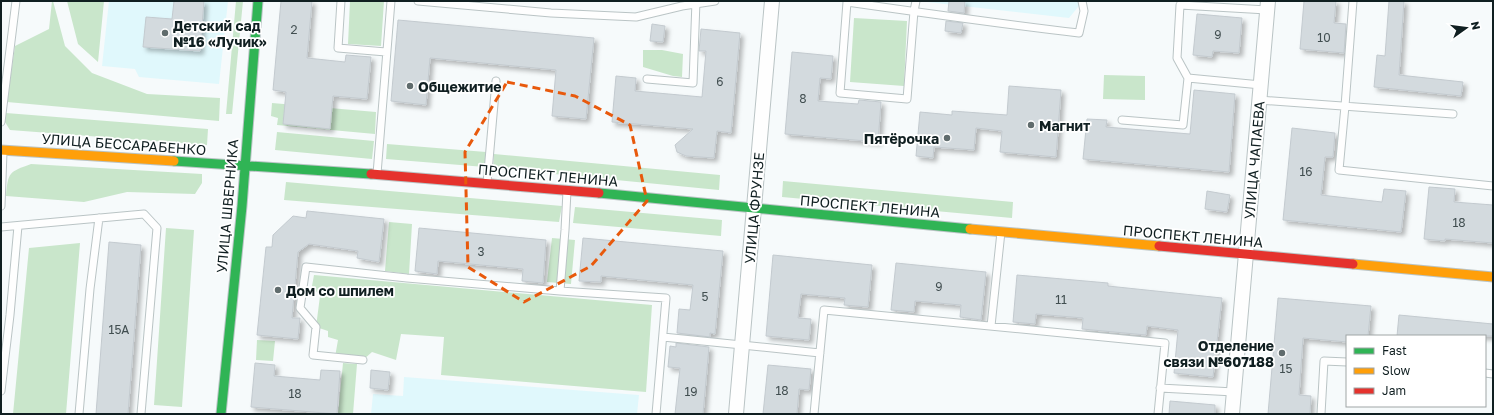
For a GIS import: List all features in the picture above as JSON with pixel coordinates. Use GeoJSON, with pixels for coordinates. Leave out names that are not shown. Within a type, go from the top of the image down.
{"type":"FeatureCollection","features":[{"type":"Feature","properties":{"kind":"street","name":"УЛИЦА ШВЕРНИКА"},"geometry":{"type":"LineString","coordinates":[[221,414],[245,166],[258,1]]}},
{"type":"Feature","properties":{"kind":"street","name":"УЛИЦА ФРУНЗЕ"},"geometry":{"type":"LineString","coordinates":[[736,414],[772,1]]}},
{"type":"Feature","properties":{"kind":"street","name":"УЛИЦА ЧАПАЕВА"},"geometry":{"type":"LineString","coordinates":[[1232,414],[1268,6]]}},
{"type":"Feature","properties":{"kind":"street","name":"УЛИЦА БЕССАРАБЕНКО"},"geometry":{"type":"LineString","coordinates":[[2,150],[245,166]]}},
{"type":"Feature","properties":{"kind":"street","name":"ПРОСПЕКТ ЛЕНИНА"},"geometry":{"type":"LineString","coordinates":[[245,166],[567,190],[775,211],[1493,277]]}},
{"type":"Feature","properties":{"kind":"lane"},"geometry":{"type":"LineString","coordinates":[[1,122],[16,1]]}},
{"type":"Feature","properties":{"kind":"lane"},"geometry":{"type":"LineString","coordinates":[[341,1],[338,48],[386,52]]}},
{"type":"Feature","properties":{"kind":"lane"},"geometry":{"type":"LineString","coordinates":[[377,175],[390,1]]}},
{"type":"Feature","properties":{"kind":"lane"},"geometry":{"type":"LineString","coordinates":[[418,1],[551,13],[636,17],[695,3],[715,1]]}},
{"type":"Feature","properties":{"kind":"lane"},"geometry":{"type":"LineString","coordinates":[[916,1],[914,11],[907,99],[840,93],[844,1],[914,11],[1078,33],[1084,11],[1082,1]]}},
{"type":"Feature","properties":{"kind":"lane"},"geometry":{"type":"LineString","coordinates":[[1353,1],[1339,170],[1414,179],[1493,186]]}},
{"type":"Feature","properties":{"kind":"lane"},"geometry":{"type":"LineString","coordinates":[[647,79],[692,83],[695,3]]}},
{"type":"Feature","properties":{"kind":"lane"},"geometry":{"type":"LineString","coordinates":[[1122,120],[1183,125],[1188,78],[1177,58],[1180,5],[1203,4],[1268,6]]}},
{"type":"Feature","properties":{"kind":"lane"},"geometry":{"type":"LineString","coordinates":[[1188,78],[1261,85]]}},
{"type":"Feature","properties":{"kind":"lane"},"geometry":{"type":"LineString","coordinates":[[486,183],[496,81]]}},
{"type":"Feature","properties":{"kind":"lane"},"geometry":{"type":"LineString","coordinates":[[1259,100],[1453,114]]}},
{"type":"Feature","properties":{"kind":"lane"},"geometry":{"type":"LineString","coordinates":[[1,206],[2,150]]}},
{"type":"Feature","properties":{"kind":"lane"},"geometry":{"type":"LineString","coordinates":[[560,291],[567,190]]}},
{"type":"Feature","properties":{"kind":"lane"},"geometry":{"type":"LineString","coordinates":[[1,227],[144,214],[156,228],[141,414]]}},
{"type":"Feature","properties":{"kind":"lane"},"geometry":{"type":"LineString","coordinates":[[79,414],[90,289],[99,218]]}},
{"type":"Feature","properties":{"kind":"lane"},"geometry":{"type":"LineString","coordinates":[[1,391],[18,226]]}},
{"type":"Feature","properties":{"kind":"lane"},"geometry":{"type":"LineString","coordinates":[[991,326],[1001,232]]}},
{"type":"Feature","properties":{"kind":"lane"},"geometry":{"type":"LineString","coordinates":[[363,360],[313,355],[316,327],[300,308],[306,267],[407,278],[666,298],[656,414]]}},
{"type":"Feature","properties":{"kind":"lane"},"geometry":{"type":"LineString","coordinates":[[814,414],[824,310],[1165,343],[1158,414]]}},
{"type":"Feature","properties":{"kind":"lane"},"geometry":{"type":"LineString","coordinates":[[663,337],[820,353]]}},
{"type":"Feature","properties":{"kind":"lane"},"geometry":{"type":"LineString","coordinates":[[1321,414],[1324,361],[1346,362]]}},
{"type":"Feature","properties":{"kind":"lane"},"geometry":{"type":"LineString","coordinates":[[1160,388],[1234,392]]}},
{"type":"Feature","properties":{"kind":"highlighted area"},"geometry":{"type":"Polygon","coordinates":[[[507,82],[575,96],[630,125],[647,201],[591,266],[524,302],[468,267],[465,152],[507,82]]]}},
{"type":"Feature","properties":{"kind":"shaded area","name":"Детский сад №16 «Лучик»"},"geometry":{"type":"Polygon","coordinates":[[[109,1],[228,1],[219,84],[139,77],[135,69],[102,66],[109,1]]]}},
{"type":"Feature","properties":{"kind":"shaded area"},"geometry":{"type":"Polygon","coordinates":[[[918,1],[1083,1],[1069,18],[918,1]]]}},
{"type":"Feature","properties":{"kind":"shaded area"},"geometry":{"type":"Polygon","coordinates":[[[404,377],[639,395],[637,414],[371,414],[373,394],[403,396],[404,377]]]}},
{"type":"Feature","properties":{"kind":"green space"},"geometry":{"type":"Polygon","coordinates":[[[52,1],[65,46],[92,73],[147,94],[220,98],[219,121],[7,102],[15,46],[49,29],[52,1]]]}},
{"type":"Feature","properties":{"kind":"green space"},"geometry":{"type":"Polygon","coordinates":[[[67,1],[104,1],[98,62],[78,44],[67,1]]]}},
{"type":"Feature","properties":{"kind":"green space"},"geometry":{"type":"Polygon","coordinates":[[[236,1],[243,1],[232,114],[226,114],[236,1]]]}},
{"type":"Feature","properties":{"kind":"green space"},"geometry":{"type":"Polygon","coordinates":[[[350,1],[384,1],[381,46],[348,44],[350,1]]]}},
{"type":"Feature","properties":{"kind":"green space"},"geometry":{"type":"Polygon","coordinates":[[[854,18],[907,21],[904,86],[850,82],[854,18]]]}},
{"type":"Feature","properties":{"kind":"green space"},"geometry":{"type":"Polygon","coordinates":[[[643,50],[662,50],[683,54],[682,77],[673,76],[643,67],[643,50]]]}},
{"type":"Feature","properties":{"kind":"green space"},"geometry":{"type":"Polygon","coordinates":[[[1104,75],[1145,76],[1145,100],[1103,99],[1104,75]]]}},
{"type":"Feature","properties":{"kind":"green space"},"geometry":{"type":"Polygon","coordinates":[[[272,103],[376,112],[375,134],[277,125],[278,118],[271,116],[272,103]]]}},
{"type":"Feature","properties":{"kind":"green space"},"geometry":{"type":"Polygon","coordinates":[[[6,113],[208,129],[207,145],[10,130],[5,122],[6,113]]]}},
{"type":"Feature","properties":{"kind":"green space"},"geometry":{"type":"Polygon","coordinates":[[[277,132],[374,141],[372,159],[275,150],[277,132]]]}},
{"type":"Feature","properties":{"kind":"green space"},"geometry":{"type":"Polygon","coordinates":[[[387,144],[486,152],[485,167],[386,159],[387,144]]]}},
{"type":"Feature","properties":{"kind":"green space"},"geometry":{"type":"Polygon","coordinates":[[[494,154],[720,175],[719,190],[493,168],[494,154]]]}},
{"type":"Feature","properties":{"kind":"green space"},"geometry":{"type":"Polygon","coordinates":[[[31,164],[202,174],[202,183],[195,194],[127,192],[84,202],[6,196],[9,177],[11,174],[18,169],[31,164]]]}},
{"type":"Feature","properties":{"kind":"green space"},"geometry":{"type":"Polygon","coordinates":[[[783,181],[1013,202],[1012,218],[782,197],[783,181]]]}},
{"type":"Feature","properties":{"kind":"green space"},"geometry":{"type":"Polygon","coordinates":[[[286,182],[562,206],[559,222],[284,200],[286,182]]]}},
{"type":"Feature","properties":{"kind":"green space"},"geometry":{"type":"Polygon","coordinates":[[[575,207],[722,220],[721,236],[573,223],[575,207]]]}},
{"type":"Feature","properties":{"kind":"green space"},"geometry":{"type":"Polygon","coordinates":[[[389,222],[412,224],[409,274],[385,271],[389,222]]]}},
{"type":"Feature","properties":{"kind":"green space"},"geometry":{"type":"Polygon","coordinates":[[[166,228],[194,230],[182,407],[154,405],[166,228]]]}},
{"type":"Feature","properties":{"kind":"green space"},"geometry":{"type":"Polygon","coordinates":[[[552,238],[575,240],[571,284],[547,282],[552,238]]]}},
{"type":"Feature","properties":{"kind":"green space"},"geometry":{"type":"Polygon","coordinates":[[[80,243],[66,414],[13,414],[29,248],[80,243]]]}},
{"type":"Feature","properties":{"kind":"green space"},"geometry":{"type":"Polygon","coordinates":[[[314,275],[652,305],[646,392],[441,375],[444,337],[401,334],[396,360],[372,352],[363,360],[335,357],[338,340],[328,337],[328,331],[316,327],[320,296],[312,286],[314,275]]]}},
{"type":"Feature","properties":{"kind":"green space"},"geometry":{"type":"Polygon","coordinates":[[[257,340],[275,341],[273,361],[256,360],[257,340]]]}},
{"type":"Feature","properties":{"kind":"green space"},"geometry":{"type":"Polygon","coordinates":[[[343,363],[357,364],[353,414],[338,414],[343,363]]]}},
{"type":"Feature","properties":{"kind":"building"},"geometry":{"type":"Polygon","coordinates":[[[174,1],[204,1],[200,51],[143,47],[146,17],[172,19],[174,1]]]}},
{"type":"Feature","properties":{"kind":"building"},"geometry":{"type":"Polygon","coordinates":[[[281,1],[312,1],[307,58],[345,62],[346,55],[371,57],[367,99],[333,96],[330,129],[283,124],[286,92],[273,90],[281,1]]]}},
{"type":"Feature","properties":{"kind":"building"},"geometry":{"type":"Polygon","coordinates":[[[949,1],[965,1],[964,13],[948,11],[949,1]]]}},
{"type":"Feature","properties":{"kind":"building"},"geometry":{"type":"Polygon","coordinates":[[[1304,1],[1336,1],[1334,23],[1346,24],[1344,53],[1300,49],[1304,1]]]}},
{"type":"Feature","properties":{"kind":"building"},"geometry":{"type":"Polygon","coordinates":[[[1389,1],[1404,1],[1399,75],[1463,82],[1461,96],[1374,87],[1377,55],[1385,56],[1389,1]]]}},
{"type":"Feature","properties":{"kind":"building"},"geometry":{"type":"Polygon","coordinates":[[[1197,14],[1242,18],[1239,53],[1213,51],[1212,57],[1193,55],[1197,14]]]}},
{"type":"Feature","properties":{"kind":"building","name":"Общежитие"},"geometry":{"type":"Polygon","coordinates":[[[398,20],[594,38],[586,119],[552,116],[556,70],[430,58],[426,105],[391,101],[398,20]]]}},
{"type":"Feature","properties":{"kind":"building"},"geometry":{"type":"Polygon","coordinates":[[[946,21],[963,23],[961,33],[945,31],[946,21]]]}},
{"type":"Feature","properties":{"kind":"building"},"geometry":{"type":"Polygon","coordinates":[[[652,24],[665,26],[663,42],[650,41],[652,24]]]}},
{"type":"Feature","properties":{"kind":"building"},"geometry":{"type":"Polygon","coordinates":[[[701,29],[740,33],[731,133],[717,131],[714,158],[686,156],[677,152],[675,145],[693,129],[612,122],[616,76],[636,78],[635,91],[702,97],[706,51],[699,51],[701,29]]]}},
{"type":"Feature","properties":{"kind":"building"},"geometry":{"type":"Polygon","coordinates":[[[792,52],[833,56],[831,79],[820,78],[818,101],[858,104],[859,100],[881,102],[878,142],[785,134],[792,52]]]}},
{"type":"Feature","properties":{"kind":"building"},"geometry":{"type":"Polygon","coordinates":[[[1009,86],[1061,90],[1056,157],[1000,152],[1002,131],[976,128],[974,150],[934,147],[933,158],[916,156],[920,112],[952,115],[952,111],[1007,115],[1009,86]]]}},
{"type":"Feature","properties":{"kind":"building"},"geometry":{"type":"Polygon","coordinates":[[[1194,90],[1235,94],[1229,172],[1083,159],[1087,119],[1107,120],[1106,127],[1190,134],[1194,90]]]}},
{"type":"Feature","properties":{"kind":"building"},"geometry":{"type":"Polygon","coordinates":[[[1292,128],[1335,133],[1333,157],[1325,157],[1321,195],[1382,202],[1384,189],[1406,191],[1401,232],[1283,220],[1292,128]]]}},
{"type":"Feature","properties":{"kind":"building"},"geometry":{"type":"Polygon","coordinates":[[[1429,187],[1455,189],[1454,202],[1493,205],[1493,243],[1445,239],[1445,241],[1424,239],[1429,187]]]}},
{"type":"Feature","properties":{"kind":"building"},"geometry":{"type":"Polygon","coordinates":[[[1207,191],[1230,195],[1227,212],[1205,209],[1207,191]]]}},
{"type":"Feature","properties":{"kind":"building","name":"Дом со шпилем"},"geometry":{"type":"Polygon","coordinates":[[[307,211],[384,219],[379,262],[357,258],[358,251],[309,244],[298,252],[292,318],[300,318],[298,339],[257,335],[266,247],[272,247],[273,235],[293,216],[306,218],[307,211]]]}},
{"type":"Feature","properties":{"kind":"building"},"geometry":{"type":"Polygon","coordinates":[[[419,228],[546,240],[543,283],[522,281],[523,269],[438,261],[437,274],[415,271],[419,228]]]}},
{"type":"Feature","properties":{"kind":"building"},"geometry":{"type":"Polygon","coordinates":[[[583,238],[723,251],[715,334],[710,333],[710,337],[677,333],[679,309],[690,310],[693,285],[601,276],[601,282],[579,281],[583,238]]]}},
{"type":"Feature","properties":{"kind":"building"},"geometry":{"type":"Polygon","coordinates":[[[109,242],[141,245],[128,414],[96,414],[109,242]]]}},
{"type":"Feature","properties":{"kind":"building"},"geometry":{"type":"Polygon","coordinates":[[[773,255],[872,265],[868,307],[844,305],[845,298],[801,294],[798,318],[811,319],[809,340],[766,336],[773,255]]]}},
{"type":"Feature","properties":{"kind":"building"},"geometry":{"type":"Polygon","coordinates":[[[896,263],[986,272],[981,320],[960,317],[961,305],[915,301],[914,312],[891,310],[896,263]]]}},
{"type":"Feature","properties":{"kind":"building"},"geometry":{"type":"Polygon","coordinates":[[[1017,275],[1108,283],[1108,286],[1222,298],[1213,377],[1174,373],[1178,330],[1147,326],[1146,335],[1082,329],[1083,318],[1036,314],[1035,324],[1013,322],[1017,275]]]}},
{"type":"Feature","properties":{"kind":"building"},"geometry":{"type":"Polygon","coordinates":[[[1278,298],[1371,306],[1368,335],[1346,335],[1346,342],[1303,338],[1299,395],[1311,396],[1310,414],[1268,414],[1278,298]]]}},
{"type":"Feature","properties":{"kind":"building"},"geometry":{"type":"Polygon","coordinates":[[[1399,315],[1493,324],[1493,336],[1397,335],[1399,315]]]}},
{"type":"Feature","properties":{"kind":"building"},"geometry":{"type":"Polygon","coordinates":[[[676,343],[709,347],[703,414],[675,414],[680,368],[668,367],[670,346],[676,347],[676,343]]]}},
{"type":"Feature","properties":{"kind":"building"},"geometry":{"type":"Polygon","coordinates":[[[255,363],[275,365],[274,376],[320,380],[321,370],[340,371],[337,414],[251,407],[255,363]]]}},
{"type":"Feature","properties":{"kind":"building"},"geometry":{"type":"Polygon","coordinates":[[[768,365],[811,369],[809,390],[799,389],[797,414],[763,414],[768,365]]]}},
{"type":"Feature","properties":{"kind":"building"},"geometry":{"type":"Polygon","coordinates":[[[371,370],[390,372],[388,390],[370,388],[371,370]]]}},
{"type":"Feature","properties":{"kind":"building"},"geometry":{"type":"Polygon","coordinates":[[[1170,401],[1215,405],[1215,414],[1169,414],[1170,401]]]}},
{"type":"Feature","properties":{"kind":"traffic: fast"},"geometry":{"type":"LineString","coordinates":[[221,414],[242,206],[258,1]]}},
{"type":"Feature","properties":{"kind":"traffic: fast"},"geometry":{"type":"LineString","coordinates":[[174,161],[371,174]]}},
{"type":"Feature","properties":{"kind":"traffic: fast"},"geometry":{"type":"LineString","coordinates":[[599,193],[970,229]]}},
{"type":"Feature","properties":{"kind":"traffic: slow"},"geometry":{"type":"LineString","coordinates":[[1,150],[174,161]]}},
{"type":"Feature","properties":{"kind":"traffic: slow"},"geometry":{"type":"LineString","coordinates":[[970,229],[1159,246]]}},
{"type":"Feature","properties":{"kind":"traffic: slow"},"geometry":{"type":"LineString","coordinates":[[1353,264],[1493,277]]}},
{"type":"Feature","properties":{"kind":"traffic: jam"},"geometry":{"type":"LineString","coordinates":[[371,174],[599,193]]}},
{"type":"Feature","properties":{"kind":"traffic: jam"},"geometry":{"type":"LineString","coordinates":[[1159,246],[1353,264]]}},
{"type":"Feature","properties":{"kind":"place","name":"Детский сад №16 «Лучик»"},"geometry":{"type":"Point","coordinates":[165,33]}},
{"type":"Feature","properties":{"kind":"place","name":"Общежитие"},"geometry":{"type":"Point","coordinates":[410,86]}},
{"type":"Feature","properties":{"kind":"place","name":"Магнит"},"geometry":{"type":"Point","coordinates":[1031,125]}},
{"type":"Feature","properties":{"kind":"place","name":"Пятёрочка"},"geometry":{"type":"Point","coordinates":[947,138]}},
{"type":"Feature","properties":{"kind":"place","name":"Дом со шпилем"},"geometry":{"type":"Point","coordinates":[278,290]}},
{"type":"Feature","properties":{"kind":"place","name":"Отделение связи №607188"},"geometry":{"type":"Point","coordinates":[1282,353]}}]}
